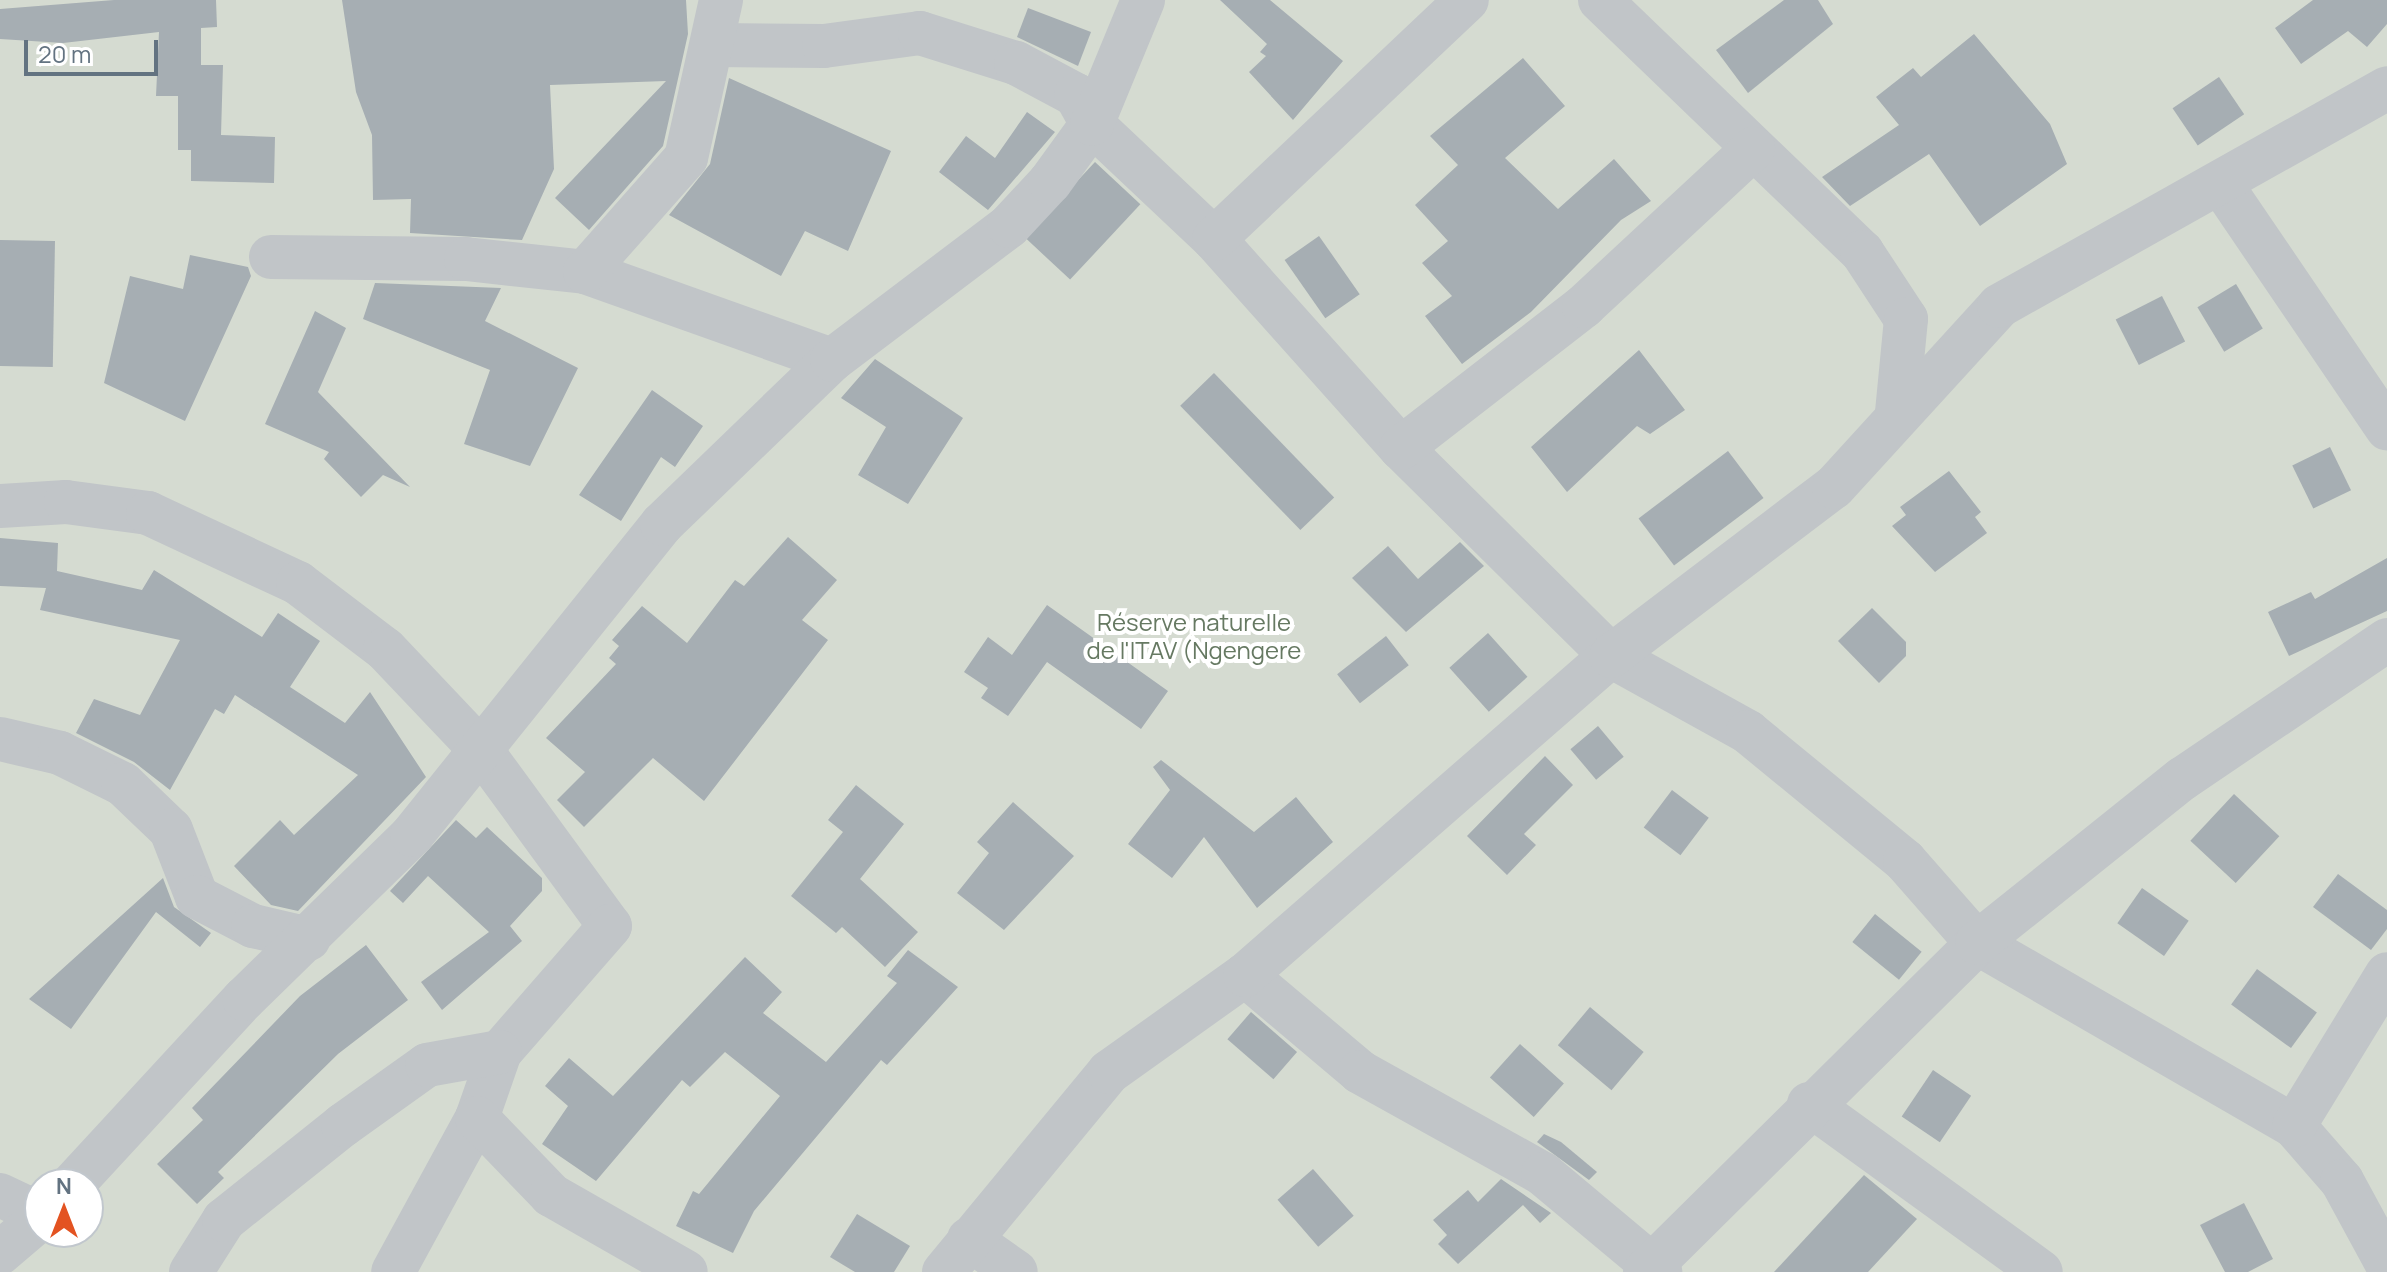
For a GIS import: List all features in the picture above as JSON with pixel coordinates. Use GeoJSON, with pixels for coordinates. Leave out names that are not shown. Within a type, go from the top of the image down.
{"type":"FeatureCollection","features":[{"type":"Feature","properties":{"kind":"street"},"geometry":{"type":"LineString","coordinates":[[585,272],[686,158],[715,45],[721,0]]}},
{"type":"Feature","properties":{"kind":"street"},"geometry":{"type":"LineString","coordinates":[[88,1168],[244,999],[309,939],[412,835],[662,524],[832,360],[1009,226],[1092,124],[1143,0]]}},
{"type":"Feature","properties":{"kind":"street"},"geometry":{"type":"LineString","coordinates":[[1214,239],[1467,0]]}},
{"type":"Feature","properties":{"kind":"street"},"geometry":{"type":"LineString","coordinates":[[1600,0],[1862,252],[1906,319],[1897,412]]}},
{"type":"Feature","properties":{"kind":"street"},"geometry":{"type":"LineString","coordinates":[[715,45],[824,46],[920,33],[1016,63],[1076,95],[1092,124],[1214,239],[1401,448],[1611,656],[1748,732],[1905,861],[1977,943],[2294,1126],[2342,1181],[2387,1264]]}},
{"type":"Feature","properties":{"kind":"street"},"geometry":{"type":"LineString","coordinates":[[1016,1272],[957,1256],[1109,1072],[1245,975],[1611,656],[1834,487],[1897,412],[1999,306],[2223,187],[2387,88]]}},
{"type":"Feature","properties":{"kind":"street"},"geometry":{"type":"LineString","coordinates":[[1401,448],[1584,306],[1753,149]]}},
{"type":"Feature","properties":{"kind":"street"},"geometry":{"type":"LineString","coordinates":[[2223,187],[2387,428]]}},
{"type":"Feature","properties":{"kind":"street"},"geometry":{"type":"LineString","coordinates":[[271,257],[466,259],[585,272],[832,360]]}},
{"type":"Feature","properties":{"kind":"street"},"geometry":{"type":"LineString","coordinates":[[0,506],[66,502],[148,513],[248,557],[298,583],[385,649],[481,750],[610,926],[500,1052],[477,1118],[393,1272]]}},
{"type":"Feature","properties":{"kind":"street"},"geometry":{"type":"LineString","coordinates":[[1245,975],[1360,1072],[1543,1174],[1653,1270],[1809,1104],[1977,943],[2182,779],[2387,640]]}},
{"type":"Feature","properties":{"kind":"street"},"geometry":{"type":"LineString","coordinates":[[0,739],[60,753],[123,784],[171,830],[197,897],[253,926],[309,939]]}},
{"type":"Feature","properties":{"kind":"street"},"geometry":{"type":"LineString","coordinates":[[2294,1126],[2387,974]]}},
{"type":"Feature","properties":{"kind":"street"},"geometry":{"type":"LineString","coordinates":[[200,1268],[224,1220],[265,1182],[427,1065],[500,1052]]}},
{"type":"Feature","properties":{"kind":"street"},"geometry":{"type":"LineString","coordinates":[[1809,1104],[2041,1272]]}},
{"type":"Feature","properties":{"kind":"street"},"geometry":{"type":"LineString","coordinates":[[477,1118],[551,1195],[686,1272]]}},
{"type":"Feature","properties":{"kind":"street"},"geometry":{"type":"LineString","coordinates":[[0,1195],[24,1208]]}},
{"type":"Feature","properties":{"kind":"street"},"geometry":{"type":"LineString","coordinates":[[0,1253],[24,1231]]}},
{"type":"Feature","properties":{"kind":"green space","name":"Réserve naturelle de l'ITAV (Ngengere"},"geometry":{"type":"Polygon","coordinates":[[[0,0],[2387,0],[2387,1272],[0,1272],[0,0]]]}},
{"type":"Feature","properties":{"kind":"building"},"geometry":{"type":"Polygon","coordinates":[[[114,0],[216,0],[217,27],[201,28],[201,65],[223,65],[221,135],[275,137],[274,183],[191,181],[191,150],[178,150],[178,96],[156,96],[159,32],[63,43],[0,39],[0,9],[114,0]]]}},
{"type":"Feature","properties":{"kind":"building"},"geometry":{"type":"Polygon","coordinates":[[[342,0],[686,0],[688,34],[663,146],[589,230],[555,198],[666,81],[550,85],[554,169],[522,240],[410,233],[411,199],[373,200],[372,135],[356,92],[342,0]]]}},
{"type":"Feature","properties":{"kind":"building"},"geometry":{"type":"Polygon","coordinates":[[[1220,0],[1270,0],[1343,61],[1293,120],[1249,72],[1266,56],[1260,52],[1267,44],[1220,0]]]}},
{"type":"Feature","properties":{"kind":"building"},"geometry":{"type":"Polygon","coordinates":[[[1784,0],[1818,0],[1833,24],[1748,93],[1716,50],[1784,0]]]}},
{"type":"Feature","properties":{"kind":"building"},"geometry":{"type":"Polygon","coordinates":[[[2313,0],[2387,0],[2387,24],[2367,47],[2348,31],[2301,64],[2275,28],[2313,0]]]}},
{"type":"Feature","properties":{"kind":"building"},"geometry":{"type":"Polygon","coordinates":[[[1028,8],[1091,32],[1078,66],[1017,37],[1028,8]]]}},
{"type":"Feature","properties":{"kind":"building"},"geometry":{"type":"Polygon","coordinates":[[[1974,34],[2050,124],[2067,164],[1980,226],[1929,154],[1850,206],[1822,177],[1899,125],[1876,97],[1913,68],[1921,77],[1974,34]]]}},
{"type":"Feature","properties":{"kind":"building"},"geometry":{"type":"Polygon","coordinates":[[[1523,58],[1565,106],[1505,158],[1558,209],[1614,159],[1651,201],[1621,220],[1531,312],[1462,364],[1425,316],[1452,296],[1422,263],[1448,241],[1415,205],[1458,165],[1430,136],[1523,58]]]}},
{"type":"Feature","properties":{"kind":"building"},"geometry":{"type":"Polygon","coordinates":[[[2219,77],[2244,114],[2198,146],[2173,108],[2219,77]]]}},
{"type":"Feature","properties":{"kind":"building"},"geometry":{"type":"Polygon","coordinates":[[[729,78],[891,151],[848,251],[805,231],[781,276],[669,215],[710,164],[729,78]]]}},
{"type":"Feature","properties":{"kind":"building"},"geometry":{"type":"Polygon","coordinates":[[[1027,112],[1055,132],[988,210],[939,172],[966,136],[995,158],[1027,112]]]}},
{"type":"Feature","properties":{"kind":"building"},"geometry":{"type":"Polygon","coordinates":[[[1095,162],[1140,204],[1070,280],[1025,237],[1095,162]]]}},
{"type":"Feature","properties":{"kind":"building"},"geometry":{"type":"Polygon","coordinates":[[[1319,236],[1360,294],[1325,318],[1285,260],[1319,236]]]}},
{"type":"Feature","properties":{"kind":"building"},"geometry":{"type":"Polygon","coordinates":[[[0,240],[55,241],[53,367],[0,366],[0,240]]]}},
{"type":"Feature","properties":{"kind":"building"},"geometry":{"type":"Polygon","coordinates":[[[190,255],[248,267],[251,276],[185,421],[104,383],[130,276],[183,289],[190,255]]]}},
{"type":"Feature","properties":{"kind":"building"},"geometry":{"type":"Polygon","coordinates":[[[375,283],[501,288],[485,321],[578,368],[530,466],[464,444],[490,370],[363,319],[375,283]]]}},
{"type":"Feature","properties":{"kind":"building"},"geometry":{"type":"Polygon","coordinates":[[[2236,284],[2263,329],[2224,352],[2197,307],[2236,284]]]}},
{"type":"Feature","properties":{"kind":"building"},"geometry":{"type":"Polygon","coordinates":[[[2162,296],[2185,341],[2139,365],[2116,320],[2162,296]]]}},
{"type":"Feature","properties":{"kind":"building"},"geometry":{"type":"Polygon","coordinates":[[[315,311],[346,328],[318,392],[410,487],[383,475],[361,497],[324,459],[329,452],[265,424],[315,311]]]}},
{"type":"Feature","properties":{"kind":"building"},"geometry":{"type":"Polygon","coordinates":[[[1639,350],[1685,410],[1650,434],[1637,426],[1567,492],[1531,447],[1639,350]]]}},
{"type":"Feature","properties":{"kind":"building"},"geometry":{"type":"Polygon","coordinates":[[[875,359],[963,418],[908,504],[858,475],[886,427],[841,398],[875,359]]]}},
{"type":"Feature","properties":{"kind":"building"},"geometry":{"type":"Polygon","coordinates":[[[1214,373],[1334,497],[1300,530],[1180,406],[1214,373]]]}},
{"type":"Feature","properties":{"kind":"building"},"geometry":{"type":"Polygon","coordinates":[[[652,390],[703,426],[675,467],[661,457],[621,521],[579,495],[652,390]]]}},
{"type":"Feature","properties":{"kind":"building"},"geometry":{"type":"Polygon","coordinates":[[[2330,447],[2351,490],[2313,509],[2292,465],[2330,447]]]}},
{"type":"Feature","properties":{"kind":"building"},"geometry":{"type":"Polygon","coordinates":[[[1728,451],[1764,498],[1674,566],[1639,518],[1728,451]]]}},
{"type":"Feature","properties":{"kind":"building"},"geometry":{"type":"Polygon","coordinates":[[[1949,471],[1981,512],[1975,517],[1987,533],[1935,572],[1892,526],[1906,515],[1900,507],[1949,471]]]}},
{"type":"Feature","properties":{"kind":"building"},"geometry":{"type":"Polygon","coordinates":[[[788,537],[837,580],[802,620],[828,640],[704,801],[653,758],[584,827],[557,800],[585,772],[546,738],[616,664],[609,658],[619,646],[612,640],[642,606],[687,643],[735,580],[744,586],[788,537]]]}},
{"type":"Feature","properties":{"kind":"building"},"geometry":{"type":"Polygon","coordinates":[[[0,538],[58,543],[57,571],[142,590],[154,570],[262,637],[278,613],[320,641],[290,687],[345,723],[370,692],[426,777],[298,911],[271,905],[234,866],[280,820],[294,835],[358,775],[235,695],[224,714],[215,709],[170,790],[134,762],[76,733],[94,699],[140,715],[180,640],[40,610],[46,588],[0,586],[0,538]]]}},
{"type":"Feature","properties":{"kind":"building"},"geometry":{"type":"Polygon","coordinates":[[[1460,542],[1484,566],[1406,632],[1352,578],[1388,546],[1418,579],[1460,542]]]}},
{"type":"Feature","properties":{"kind":"building"},"geometry":{"type":"Polygon","coordinates":[[[2387,558],[2387,611],[2289,656],[2268,612],[2311,592],[2315,599],[2387,558]]]}},
{"type":"Feature","properties":{"kind":"building"},"geometry":{"type":"Polygon","coordinates":[[[1047,605],[1168,691],[1141,729],[1047,662],[1008,716],[981,698],[988,688],[964,672],[988,637],[1012,655],[1047,605]]]}},
{"type":"Feature","properties":{"kind":"building"},"geometry":{"type":"Polygon","coordinates":[[[1872,608],[1906,642],[1906,656],[1879,683],[1838,641],[1872,608]]]}},
{"type":"Feature","properties":{"kind":"building"},"geometry":{"type":"Polygon","coordinates":[[[1488,633],[1527,677],[1489,712],[1449,668],[1488,633]]]}},
{"type":"Feature","properties":{"kind":"building"},"geometry":{"type":"Polygon","coordinates":[[[1386,636],[1409,665],[1360,703],[1337,674],[1386,636]]]}},
{"type":"Feature","properties":{"kind":"building"},"geometry":{"type":"Polygon","coordinates":[[[1598,726],[1624,757],[1596,780],[1570,749],[1598,726]]]}},
{"type":"Feature","properties":{"kind":"building"},"geometry":{"type":"Polygon","coordinates":[[[1545,756],[1573,785],[1524,834],[1536,845],[1507,875],[1467,836],[1545,756]]]}},
{"type":"Feature","properties":{"kind":"building"},"geometry":{"type":"Polygon","coordinates":[[[1161,760],[1254,832],[1296,797],[1333,842],[1257,908],[1204,837],[1172,878],[1128,844],[1170,790],[1153,767],[1161,760]]]}},
{"type":"Feature","properties":{"kind":"building"},"geometry":{"type":"Polygon","coordinates":[[[856,785],[904,824],[860,879],[918,932],[885,967],[842,927],[836,933],[791,896],[843,832],[828,820],[856,785]]]}},
{"type":"Feature","properties":{"kind":"building"},"geometry":{"type":"Polygon","coordinates":[[[1672,790],[1709,818],[1680,855],[1644,828],[1672,790]]]}},
{"type":"Feature","properties":{"kind":"building"},"geometry":{"type":"Polygon","coordinates":[[[2234,794],[2279,836],[2236,883],[2190,841],[2234,794]]]}},
{"type":"Feature","properties":{"kind":"building"},"geometry":{"type":"Polygon","coordinates":[[[1013,802],[1074,856],[1004,930],[957,893],[989,853],[977,842],[1013,802]]]}},
{"type":"Feature","properties":{"kind":"building"},"geometry":{"type":"Polygon","coordinates":[[[456,820],[476,838],[487,827],[542,878],[542,891],[510,926],[522,941],[442,1010],[421,982],[489,932],[428,876],[403,903],[390,891],[456,820]]]}},
{"type":"Feature","properties":{"kind":"building"},"geometry":{"type":"Polygon","coordinates":[[[2338,874],[2387,910],[2387,929],[2371,950],[2313,907],[2338,874]]]}},
{"type":"Feature","properties":{"kind":"building"},"geometry":{"type":"Polygon","coordinates":[[[163,878],[174,907],[211,933],[200,947],[156,912],[71,1029],[29,999],[163,878]]]}},
{"type":"Feature","properties":{"kind":"building"},"geometry":{"type":"Polygon","coordinates":[[[2142,888],[2189,921],[2164,956],[2117,923],[2142,888]]]}},
{"type":"Feature","properties":{"kind":"building"},"geometry":{"type":"Polygon","coordinates":[[[1875,914],[1922,952],[1899,980],[1852,942],[1875,914]]]}},
{"type":"Feature","properties":{"kind":"building"},"geometry":{"type":"Polygon","coordinates":[[[366,945],[408,1000],[338,1054],[218,1172],[224,1178],[197,1204],[157,1164],[203,1120],[192,1108],[300,996],[366,945]]]}},
{"type":"Feature","properties":{"kind":"building"},"geometry":{"type":"Polygon","coordinates":[[[908,950],[958,987],[887,1065],[881,1060],[754,1211],[733,1253],[676,1226],[693,1191],[699,1194],[780,1096],[725,1052],[690,1087],[682,1080],[596,1181],[542,1144],[568,1106],[545,1086],[569,1058],[613,1096],[745,957],[782,992],[763,1013],[826,1062],[897,983],[887,976],[908,950]]]}},
{"type":"Feature","properties":{"kind":"building"},"geometry":{"type":"Polygon","coordinates":[[[2257,969],[2317,1012],[2291,1048],[2231,1005],[2257,969]]]}},
{"type":"Feature","properties":{"kind":"building"},"geometry":{"type":"Polygon","coordinates":[[[1590,1007],[1644,1052],[1611,1090],[1558,1045],[1590,1007]]]}},
{"type":"Feature","properties":{"kind":"building"},"geometry":{"type":"Polygon","coordinates":[[[1251,1012],[1297,1052],[1273,1079],[1227,1039],[1251,1012]]]}},
{"type":"Feature","properties":{"kind":"building"},"geometry":{"type":"Polygon","coordinates":[[[1520,1044],[1564,1083],[1534,1117],[1490,1077],[1520,1044]]]}},
{"type":"Feature","properties":{"kind":"building"},"geometry":{"type":"Polygon","coordinates":[[[1933,1070],[1971,1096],[1940,1142],[1902,1116],[1933,1070]]]}},
{"type":"Feature","properties":{"kind":"building"},"geometry":{"type":"Polygon","coordinates":[[[1544,1134],[1561,1142],[1597,1172],[1589,1180],[1537,1142],[1544,1134]]]}},
{"type":"Feature","properties":{"kind":"building"},"geometry":{"type":"Polygon","coordinates":[[[1313,1169],[1354,1216],[1318,1247],[1278,1200],[1313,1169]]]}},
{"type":"Feature","properties":{"kind":"building"},"geometry":{"type":"Polygon","coordinates":[[[1864,1175],[1917,1219],[1868,1272],[1774,1272],[1864,1175]]]}},
{"type":"Feature","properties":{"kind":"building"},"geometry":{"type":"Polygon","coordinates":[[[1501,1179],[1551,1213],[1540,1223],[1523,1205],[1458,1264],[1438,1244],[1447,1235],[1433,1220],[1468,1190],[1478,1202],[1501,1179]]]}},
{"type":"Feature","properties":{"kind":"building"},"geometry":{"type":"Polygon","coordinates":[[[2244,1203],[2273,1259],[2248,1272],[2225,1272],[2200,1225],[2244,1203]]]}},
{"type":"Feature","properties":{"kind":"building"},"geometry":{"type":"Polygon","coordinates":[[[857,1214],[910,1246],[894,1272],[855,1272],[830,1257],[857,1214]]]}}]}
